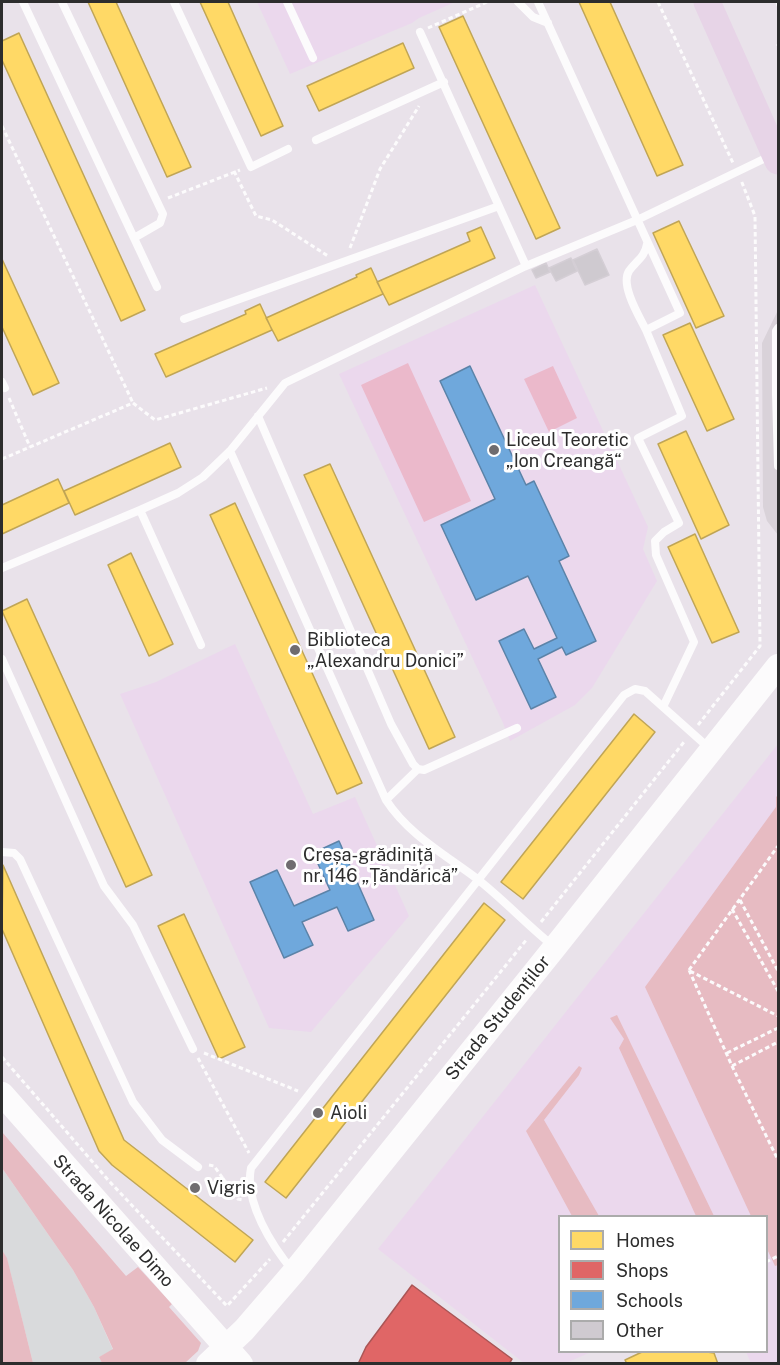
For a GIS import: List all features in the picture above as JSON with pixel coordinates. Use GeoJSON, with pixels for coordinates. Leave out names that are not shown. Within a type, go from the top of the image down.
{"type":"FeatureCollection","features":[{"type":"Feature","properties":{"kind":"main road"},"geometry":{"type":"LineString","coordinates":[[707,2],[777,157]]}},
{"type":"Feature","properties":{"kind":"main road","name":"Strada Studenților"},"geometry":{"type":"LineString","coordinates":[[208,1364],[233,1355],[244,1330],[294,1272],[778,666]]}},
{"type":"Feature","properties":{"kind":"main road","name":"Strada Nicolae Dimo"},"geometry":{"type":"LineString","coordinates":[[2,1094],[233,1355]]}},
{"type":"Feature","properties":{"kind":"lane"},"geometry":{"type":"LineString","coordinates":[[24,2],[157,287]]}},
{"type":"Feature","properties":{"kind":"lane"},"geometry":{"type":"LineString","coordinates":[[62,2],[163,214],[159,223],[134,238]]}},
{"type":"Feature","properties":{"kind":"lane"},"geometry":{"type":"LineString","coordinates":[[174,2],[251,167],[288,149]]}},
{"type":"Feature","properties":{"kind":"lane"},"geometry":{"type":"LineString","coordinates":[[287,2],[313,58]]}},
{"type":"Feature","properties":{"kind":"lane"},"geometry":{"type":"LineString","coordinates":[[518,2],[533,17],[548,23]]}},
{"type":"Feature","properties":{"kind":"lane"},"geometry":{"type":"LineString","coordinates":[[538,2],[680,313],[646,330]]}},
{"type":"Feature","properties":{"kind":"lane"},"geometry":{"type":"LineString","coordinates":[[420,32],[526,266]]}},
{"type":"Feature","properties":{"kind":"lane"},"geometry":{"type":"LineString","coordinates":[[316,140],[444,82]]}},
{"type":"Feature","properties":{"kind":"lane"},"geometry":{"type":"LineString","coordinates":[[2,568],[140,510],[190,486],[230,451],[285,383],[526,266],[637,220],[737,172],[777,157]]}},
{"type":"Feature","properties":{"kind":"lane"},"geometry":{"type":"LineString","coordinates":[[184,319],[499,206]]}},
{"type":"Feature","properties":{"kind":"lane"},"geometry":{"type":"LineString","coordinates":[[648,243],[646,252],[627,273],[625,281],[682,416],[638,438],[679,523],[655,541],[656,555],[694,642],[663,707]]}},
{"type":"Feature","properties":{"kind":"lane"},"geometry":{"type":"LineString","coordinates":[[778,328],[776,331],[778,466]]}},
{"type":"Feature","properties":{"kind":"lane"},"geometry":{"type":"LineString","coordinates":[[258,416],[391,723],[407,754],[418,769],[424,770],[432,767],[517,728]]}},
{"type":"Feature","properties":{"kind":"lane"},"geometry":{"type":"LineString","coordinates":[[230,451],[386,800],[410,830],[477,879],[555,947]]}},
{"type":"Feature","properties":{"kind":"lane"},"geometry":{"type":"LineString","coordinates":[[140,510],[201,645]]}},
{"type":"Feature","properties":{"kind":"lane"},"geometry":{"type":"LineString","coordinates":[[2,659],[104,886],[133,925],[193,1049]]}},
{"type":"Feature","properties":{"kind":"lane"},"geometry":{"type":"LineString","coordinates":[[294,1272],[276,1251],[256,1205],[248,1179],[250,1168],[477,879],[624,695],[635,688],[645,691],[711,750]]}},
{"type":"Feature","properties":{"kind":"lane"},"geometry":{"type":"LineString","coordinates":[[386,800],[418,769]]}},
{"type":"Feature","properties":{"kind":"lane"},"geometry":{"type":"LineString","coordinates":[[2,852],[14,853],[20,859],[133,1102],[162,1140],[198,1167]]}},
{"type":"Feature","properties":{"kind":"path"},"geometry":{"type":"LineString","coordinates":[[420,32],[487,2]]}},
{"type":"Feature","properties":{"kind":"path"},"geometry":{"type":"LineString","coordinates":[[2,1057],[109,1182],[227,1306],[276,1251],[760,646],[755,216],[658,2]]}},
{"type":"Feature","properties":{"kind":"path"},"geometry":{"type":"LineString","coordinates":[[777,2],[778,6]]}},
{"type":"Feature","properties":{"kind":"path"},"geometry":{"type":"LineString","coordinates":[[234,171],[256,216],[272,220],[343,262],[380,169],[429,89]]}},
{"type":"Feature","properties":{"kind":"path"},"geometry":{"type":"LineString","coordinates":[[2,126],[133,404],[154,420],[285,383]]}},
{"type":"Feature","properties":{"kind":"path"},"geometry":{"type":"LineString","coordinates":[[157,202],[234,171],[251,167]]}},
{"type":"Feature","properties":{"kind":"path"},"geometry":{"type":"LineString","coordinates":[[3,385],[30,447]]}},
{"type":"Feature","properties":{"kind":"path"},"geometry":{"type":"LineString","coordinates":[[2,459],[133,404]]}},
{"type":"Feature","properties":{"kind":"path"},"geometry":{"type":"LineString","coordinates":[[689,970],[778,846]]}},
{"type":"Feature","properties":{"kind":"path"},"geometry":{"type":"LineString","coordinates":[[740,900],[778,971]]}},
{"type":"Feature","properties":{"kind":"path"},"geometry":{"type":"LineString","coordinates":[[732,909],[778,991]]}},
{"type":"Feature","properties":{"kind":"path"},"geometry":{"type":"LineString","coordinates":[[689,970],[778,1016]]}},
{"type":"Feature","properties":{"kind":"path"},"geometry":{"type":"LineString","coordinates":[[689,970],[778,1160]]}},
{"type":"Feature","properties":{"kind":"path"},"geometry":{"type":"LineString","coordinates":[[727,1053],[778,1028]]}},
{"type":"Feature","properties":{"kind":"path"},"geometry":{"type":"LineString","coordinates":[[732,1066],[778,1042]]}},
{"type":"Feature","properties":{"kind":"path"},"geometry":{"type":"LineString","coordinates":[[193,1049],[308,1095]]}},
{"type":"Feature","properties":{"kind":"path"},"geometry":{"type":"LineString","coordinates":[[193,1049],[254,1163]]}},
{"type":"Feature","properties":{"kind":"path"},"geometry":{"type":"LineString","coordinates":[[198,1167],[206,1164],[214,1166],[238,1199],[256,1205]]}},
{"type":"Feature","properties":{"kind":"shaded area"},"geometry":{"type":"Polygon","coordinates":[[[257,2],[455,2],[412,23],[290,74],[257,2]]]}},
{"type":"Feature","properties":{"kind":"shaded area","name":"Liceul Teoretic „Ion Creangă“"},"geometry":{"type":"Polygon","coordinates":[[[535,285],[648,527],[643,549],[657,581],[592,688],[575,705],[510,741],[339,374],[535,285]]]}},
{"type":"Feature","properties":{"kind":"shaded area"},"geometry":{"type":"Polygon","coordinates":[[[778,310],[778,535],[767,521],[763,507],[762,343],[778,310]]]}},
{"type":"Feature","properties":{"kind":"shaded area"},"geometry":{"type":"Polygon","coordinates":[[[408,363],[471,501],[424,522],[361,385],[408,363]]]}},
{"type":"Feature","properties":{"kind":"shaded area"},"geometry":{"type":"Polygon","coordinates":[[[553,366],[577,418],[549,432],[524,379],[553,366]]]}},
{"type":"Feature","properties":{"kind":"shaded area","name":"Creșa-grădiniță nr. 146 „Țăndărică”"},"geometry":{"type":"Polygon","coordinates":[[[235,644],[313,814],[355,797],[409,916],[311,1032],[269,1028],[120,694],[156,682],[235,644]]]}},
{"type":"Feature","properties":{"kind":"shaded area"},"geometry":{"type":"Polygon","coordinates":[[[778,744],[778,1363],[751,1363],[746,1353],[768,1353],[768,1215],[558,1215],[558,1353],[589,1353],[566,1363],[524,1363],[378,1249],[778,744]]]}},
{"type":"Feature","properties":{"kind":"shaded area"},"geometry":{"type":"Polygon","coordinates":[[[778,795],[778,1265],[775,1266],[768,1251],[768,1215],[751,1215],[645,987],[776,807],[778,795]]]}},
{"type":"Feature","properties":{"kind":"shaded area"},"geometry":{"type":"Polygon","coordinates":[[[617,1015],[714,1215],[696,1215],[619,1048],[624,1039],[610,1018],[617,1015]]]}},
{"type":"Feature","properties":{"kind":"shaded area"},"geometry":{"type":"Polygon","coordinates":[[[579,1066],[582,1068],[544,1120],[598,1215],[571,1215],[526,1131],[579,1066]]]}},
{"type":"Feature","properties":{"kind":"shaded area"},"geometry":{"type":"Polygon","coordinates":[[[2,1132],[126,1276],[138,1267],[172,1304],[169,1307],[201,1343],[198,1351],[185,1363],[102,1363],[99,1357],[113,1349],[94,1307],[73,1270],[2,1168],[2,1132]]]}},
{"type":"Feature","properties":{"kind":"shaded area"},"geometry":{"type":"Polygon","coordinates":[[[2,1168],[73,1270],[94,1307],[113,1350],[99,1357],[102,1363],[33,1363],[7,1259],[2,1250],[2,1168]]]}},
{"type":"Feature","properties":{"kind":"shaded area"},"geometry":{"type":"Polygon","coordinates":[[[2,1250],[7,1258],[33,1363],[2,1363],[2,1250]]]}},
{"type":"Feature","properties":{"kind":"building: Homes"},"geometry":{"type":"Polygon","coordinates":[[[88,2],[116,2],[191,167],[167,177],[88,2]]]}},
{"type":"Feature","properties":{"kind":"building: Homes"},"geometry":{"type":"Polygon","coordinates":[[[200,2],[228,2],[283,126],[261,136],[200,2]]]}},
{"type":"Feature","properties":{"kind":"building: Homes"},"geometry":{"type":"Polygon","coordinates":[[[579,2],[610,2],[683,165],[657,176],[579,2]]]}},
{"type":"Feature","properties":{"kind":"building: Homes"},"geometry":{"type":"Polygon","coordinates":[[[463,16],[560,228],[536,239],[439,27],[463,16]]]}},
{"type":"Feature","properties":{"kind":"building: Homes"},"geometry":{"type":"Polygon","coordinates":[[[19,33],[145,310],[121,321],[2,60],[2,41],[19,33]]]}},
{"type":"Feature","properties":{"kind":"building: Homes"},"geometry":{"type":"Polygon","coordinates":[[[403,43],[414,68],[319,111],[307,86],[403,43]]]}},
{"type":"Feature","properties":{"kind":"building: Homes"},"geometry":{"type":"Polygon","coordinates":[[[679,221],[724,316],[696,328],[653,233],[679,221]]]}},
{"type":"Feature","properties":{"kind":"building: Homes"},"geometry":{"type":"Polygon","coordinates":[[[481,227],[495,258],[389,305],[377,282],[470,241],[467,233],[481,227]]]}},
{"type":"Feature","properties":{"kind":"building: Homes"},"geometry":{"type":"Polygon","coordinates":[[[2,259],[59,383],[33,395],[2,327],[2,259]]]}},
{"type":"Feature","properties":{"kind":"building: Homes"},"geometry":{"type":"Polygon","coordinates":[[[371,268],[383,294],[278,341],[266,318],[357,277],[356,275],[371,268]]]}},
{"type":"Feature","properties":{"kind":"building: Homes"},"geometry":{"type":"Polygon","coordinates":[[[260,304],[272,330],[166,377],[155,354],[246,314],[245,311],[260,304]]]}},
{"type":"Feature","properties":{"kind":"building: Homes"},"geometry":{"type":"Polygon","coordinates":[[[690,323],[734,419],[707,431],[663,335],[690,323]]]}},
{"type":"Feature","properties":{"kind":"building: Homes"},"geometry":{"type":"Polygon","coordinates":[[[686,431],[729,525],[701,539],[658,444],[686,431]]]}},
{"type":"Feature","properties":{"kind":"building: Homes"},"geometry":{"type":"Polygon","coordinates":[[[170,443],[181,467],[75,515],[64,491],[170,443]]]}},
{"type":"Feature","properties":{"kind":"building: Homes"},"geometry":{"type":"Polygon","coordinates":[[[330,464],[455,737],[429,749],[304,475],[330,464]]]}},
{"type":"Feature","properties":{"kind":"building: Homes"},"geometry":{"type":"Polygon","coordinates":[[[58,479],[69,503],[2,534],[2,505],[58,479]]]}},
{"type":"Feature","properties":{"kind":"building: Homes"},"geometry":{"type":"Polygon","coordinates":[[[235,503],[362,783],[337,794],[210,515],[235,503]]]}},
{"type":"Feature","properties":{"kind":"building: Homes"},"geometry":{"type":"Polygon","coordinates":[[[695,534],[739,632],[712,643],[668,547],[695,534]]]}},
{"type":"Feature","properties":{"kind":"building: Homes"},"geometry":{"type":"Polygon","coordinates":[[[131,553],[173,644],[149,656],[108,565],[131,553]]]}},
{"type":"Feature","properties":{"kind":"building: Homes"},"geometry":{"type":"Polygon","coordinates":[[[27,599],[152,875],[126,887],[2,611],[27,599]]]}},
{"type":"Feature","properties":{"kind":"building: Homes"},"geometry":{"type":"Polygon","coordinates":[[[634,714],[655,732],[523,899],[501,882],[634,714]]]}},
{"type":"Feature","properties":{"kind":"building: Homes"},"geometry":{"type":"Polygon","coordinates":[[[3,865],[124,1140],[253,1240],[235,1262],[112,1165],[99,1151],[2,929],[3,865]]]}},
{"type":"Feature","properties":{"kind":"building: Homes"},"geometry":{"type":"Polygon","coordinates":[[[484,903],[505,920],[286,1198],[265,1182],[484,903]]]}},
{"type":"Feature","properties":{"kind":"building: Homes"},"geometry":{"type":"Polygon","coordinates":[[[184,914],[245,1047],[219,1059],[158,926],[184,914]]]}},
{"type":"Feature","properties":{"kind":"building: Homes"},"geometry":{"type":"Polygon","coordinates":[[[640,1353],[714,1353],[718,1364],[627,1364],[625,1360],[640,1353]]]}},
{"type":"Feature","properties":{"kind":"building: Shops"},"geometry":{"type":"Polygon","coordinates":[[[412,1285],[512,1359],[509,1364],[358,1364],[366,1347],[412,1285]]]}},
{"type":"Feature","properties":{"kind":"building: Schools"},"geometry":{"type":"Polygon","coordinates":[[[470,366],[526,485],[534,481],[569,556],[559,561],[596,641],[566,655],[562,647],[538,659],[556,697],[531,709],[499,641],[524,629],[534,649],[557,638],[528,576],[476,600],[441,525],[495,499],[440,381],[470,366]]]}},
{"type":"Feature","properties":{"kind":"building: Schools"},"geometry":{"type":"Polygon","coordinates":[[[339,841],[374,920],[348,931],[337,907],[302,922],[313,945],[284,958],[250,882],[277,870],[294,906],[330,890],[313,853],[339,841]]]}},
{"type":"Feature","properties":{"kind":"building: Other"},"geometry":{"type":"Polygon","coordinates":[[[597,249],[609,275],[585,285],[573,260],[597,249]]]}},
{"type":"Feature","properties":{"kind":"building: Other"},"geometry":{"type":"Polygon","coordinates":[[[571,258],[577,271],[556,281],[549,268],[571,258]]]}},
{"type":"Feature","properties":{"kind":"building: Other"},"geometry":{"type":"Polygon","coordinates":[[[546,263],[550,272],[536,278],[532,270],[546,263]]]}},
{"type":"Feature","properties":{"kind":"place","name":"Liceul Teoretic „Ion Creangă“"},"geometry":{"type":"Point","coordinates":[494,450]}},
{"type":"Feature","properties":{"kind":"place","name":"Biblioteca „Alexandru Donici”"},"geometry":{"type":"Point","coordinates":[295,650]}},
{"type":"Feature","properties":{"kind":"place","name":"Creșa-grădiniță nr. 146 „Țăndărică”"},"geometry":{"type":"Point","coordinates":[291,865]}},
{"type":"Feature","properties":{"kind":"place","name":"Aioli"},"geometry":{"type":"Point","coordinates":[318,1113]}},
{"type":"Feature","properties":{"kind":"place","name":"Vigris"},"geometry":{"type":"Point","coordinates":[195,1188]}}]}
